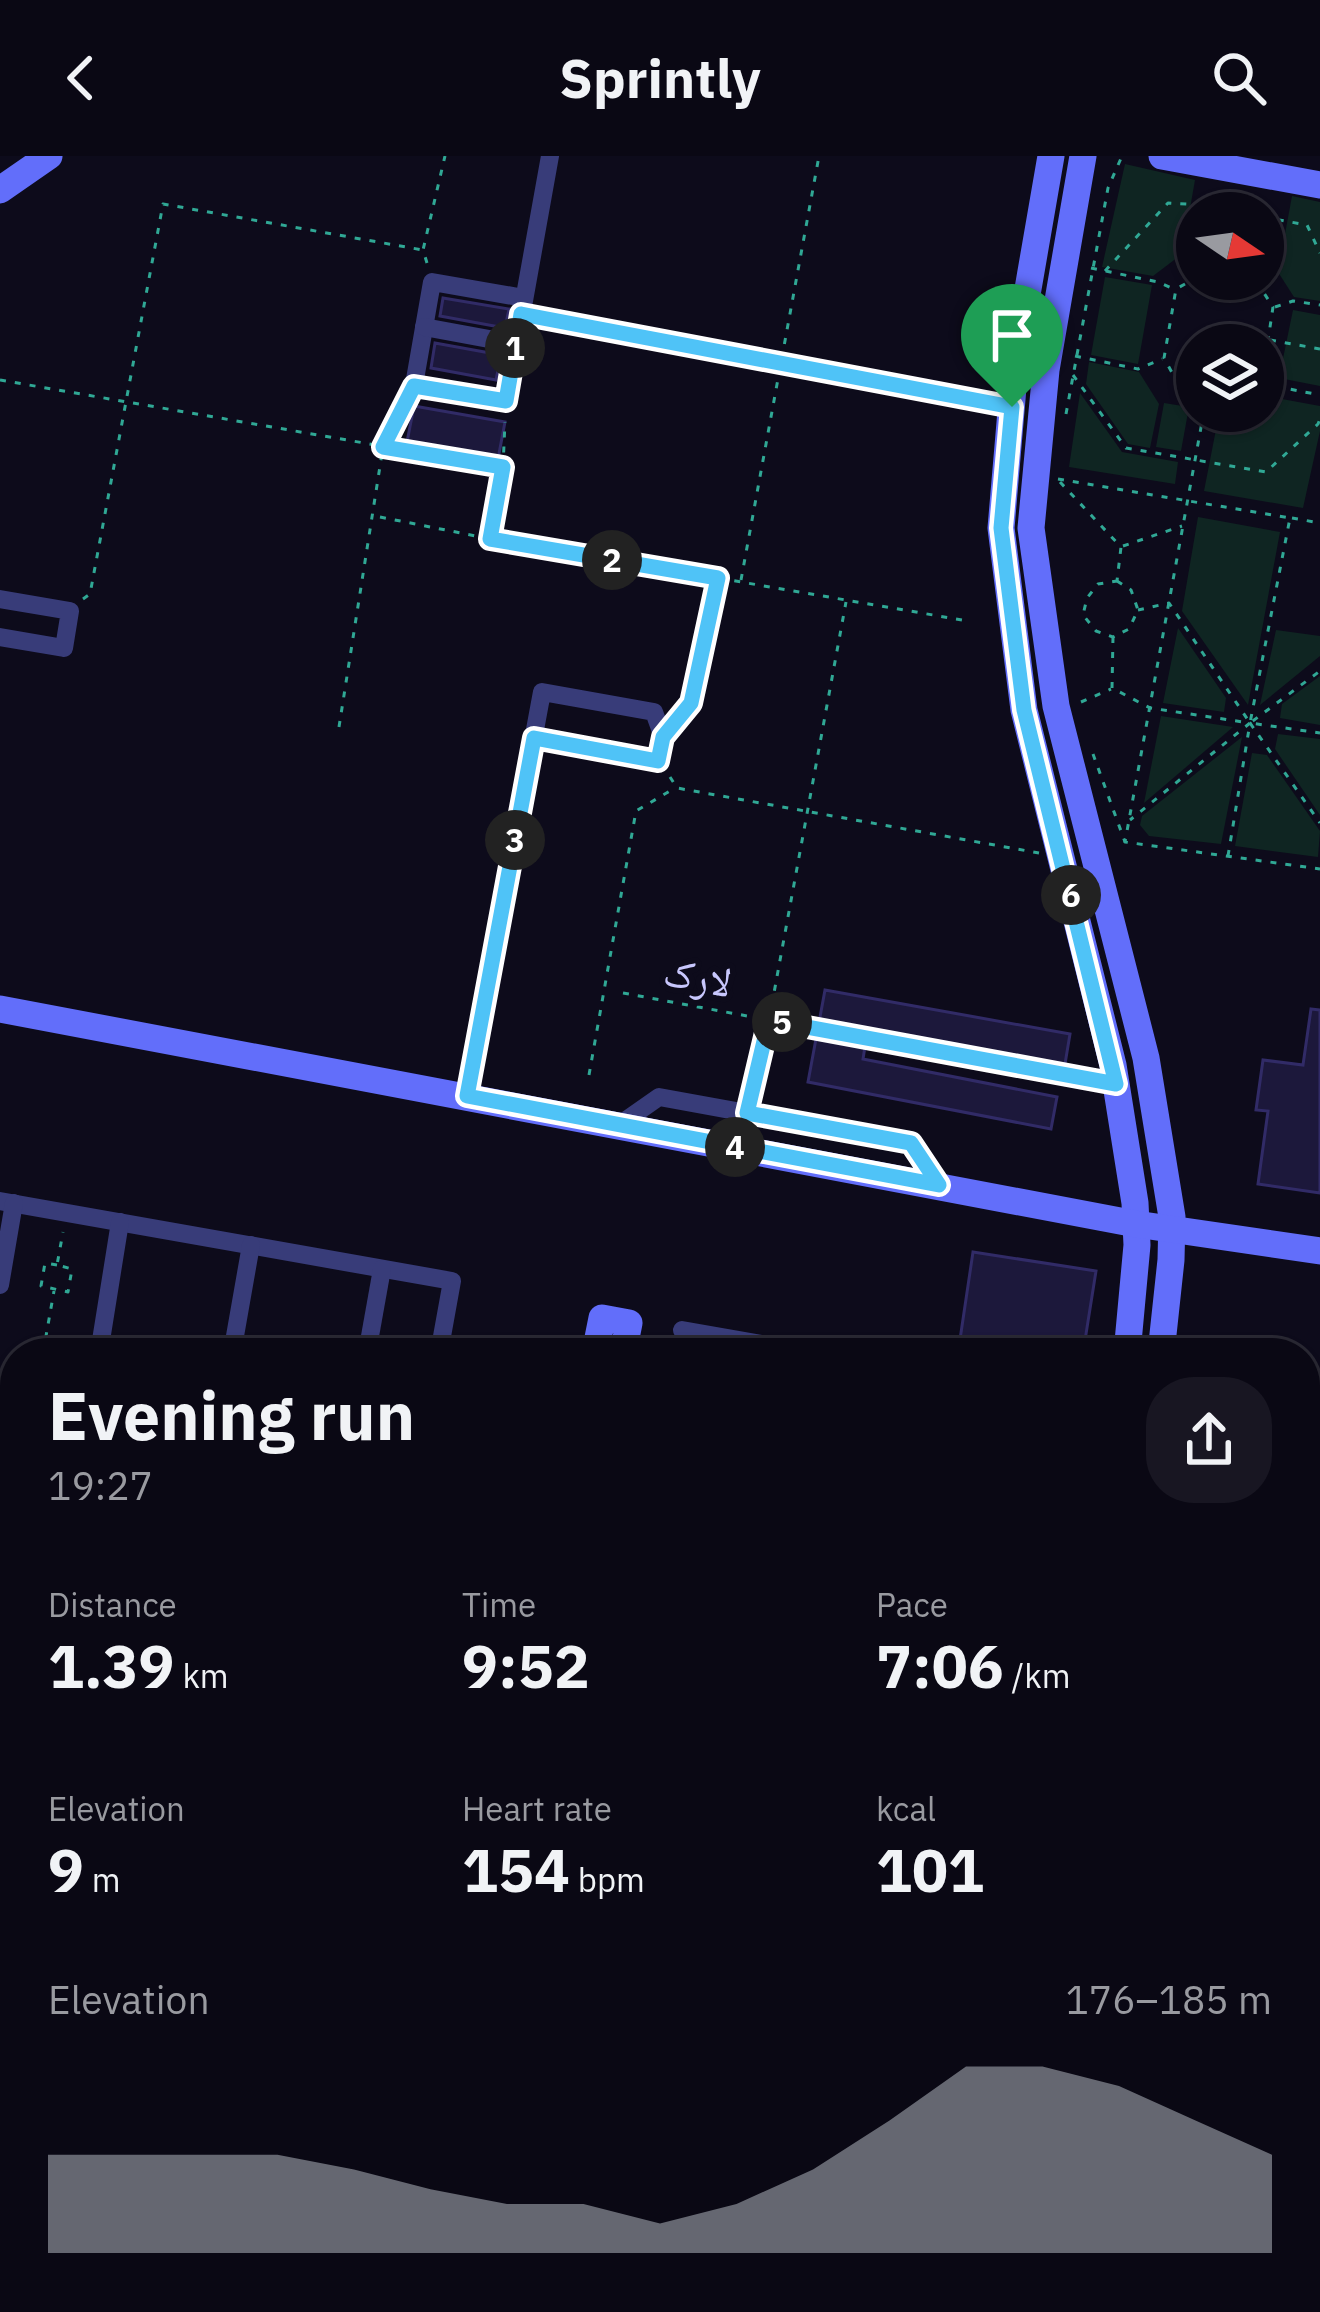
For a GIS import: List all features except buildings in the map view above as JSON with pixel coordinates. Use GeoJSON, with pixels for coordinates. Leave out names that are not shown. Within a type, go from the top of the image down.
{"type":"FeatureCollection","features":[{"type":"Feature","properties":{"kind":"street"},"geometry":{"type":"LineString","coordinates":[[0,190],[49,156]]}},
{"type":"Feature","properties":{"kind":"street"},"geometry":{"type":"LineString","coordinates":[[523,306],[432,282],[414,386],[506,401],[550,156]]}},
{"type":"Feature","properties":{"kind":"street"},"geometry":{"type":"LineString","coordinates":[[1051,156],[1015,364],[1001,528],[1024,710],[1116,1084],[1137,1245],[1128,1338]]}},
{"type":"Feature","properties":{"kind":"street"},"geometry":{"type":"LineString","coordinates":[[1083,156],[1046,370],[1031,529],[1056,706],[1146,1058],[1172,1228],[1162,1338]]}},
{"type":"Feature","properties":{"kind":"street"},"geometry":{"type":"LineString","coordinates":[[1162,156],[1320,185]]}},
{"type":"Feature","properties":{"kind":"street"},"geometry":{"type":"LineString","coordinates":[[424,327],[516,344]]}},
{"type":"Feature","properties":{"kind":"street"},"geometry":{"type":"LineString","coordinates":[[0,599],[70,611],[64,648],[0,637]]}},
{"type":"Feature","properties":{"kind":"street"},"geometry":{"type":"LineString","coordinates":[[467,1096],[542,692],[654,712],[663,737],[658,761],[534,738]]}},
{"type":"Feature","properties":{"kind":"street"},"geometry":{"type":"LineString","coordinates":[[0,1009],[1136,1225],[1320,1251]]}},
{"type":"Feature","properties":{"kind":"street"},"geometry":{"type":"LineString","coordinates":[[619,1125],[659,1097],[911,1143],[939,1185]]}},
{"type":"Feature","properties":{"kind":"street"},"geometry":{"type":"LineString","coordinates":[[0,1285],[7,1202],[452,1281],[442,1338]]}},
{"type":"Feature","properties":{"kind":"street"},"geometry":{"type":"LineString","coordinates":[[101,1338],[120,1222]]}},
{"type":"Feature","properties":{"kind":"street"},"geometry":{"type":"LineString","coordinates":[[235,1338],[251,1245]]}},
{"type":"Feature","properties":{"kind":"street"},"geometry":{"type":"LineString","coordinates":[[370,1338],[382,1269]]}},
{"type":"Feature","properties":{"kind":"street"},"geometry":{"type":"LineString","coordinates":[[599,1338],[602,1318],[628,1323],[626,1338]]}},
{"type":"Feature","properties":{"kind":"street"},"geometry":{"type":"LineString","coordinates":[[682,1330],[728,1338]]}},
{"type":"Feature","properties":{"kind":"path"},"geometry":{"type":"LineString","coordinates":[[432,282],[423,250],[445,156]]}},
{"type":"Feature","properties":{"kind":"path"},"geometry":{"type":"LineString","coordinates":[[741,582],[819,156]]}},
{"type":"Feature","properties":{"kind":"path"},"geometry":{"type":"LineString","coordinates":[[1066,416],[1108,188],[1122,156]]}},
{"type":"Feature","properties":{"kind":"path"},"geometry":{"type":"LineString","coordinates":[[1105,271],[1168,203],[1176,203]]}},
{"type":"Feature","properties":{"kind":"path"},"geometry":{"type":"LineString","coordinates":[[72,608],[90,594],[163,204],[423,250]]}},
{"type":"Feature","properties":{"kind":"path"},"geometry":{"type":"LineString","coordinates":[[1284,220],[1307,224],[1320,254]]}},
{"type":"Feature","properties":{"kind":"path"},"geometry":{"type":"LineString","coordinates":[[1091,268],[1176,290],[1164,358],[1176,378]]}},
{"type":"Feature","properties":{"kind":"path"},"geometry":{"type":"LineString","coordinates":[[1269,300],[1274,307],[1271,324]]}},
{"type":"Feature","properties":{"kind":"path"},"geometry":{"type":"LineString","coordinates":[[1274,307],[1293,301],[1320,305]]}},
{"type":"Feature","properties":{"kind":"path"},"geometry":{"type":"LineString","coordinates":[[523,306],[781,363],[1012,407]]}},
{"type":"Feature","properties":{"kind":"path"},"geometry":{"type":"LineString","coordinates":[[1284,342],[1320,349]]}},
{"type":"Feature","properties":{"kind":"path"},"geometry":{"type":"LineString","coordinates":[[1075,356],[1138,368],[1164,358]]}},
{"type":"Feature","properties":{"kind":"path"},"geometry":{"type":"LineString","coordinates":[[1072,374],[1126,448],[1266,472],[1320,419]]}},
{"type":"Feature","properties":{"kind":"path"},"geometry":{"type":"LineString","coordinates":[[0,380],[503,467]]}},
{"type":"Feature","properties":{"kind":"path"},"geometry":{"type":"LineString","coordinates":[[339,727],[383,447],[414,386]]}},
{"type":"Feature","properties":{"kind":"path"},"geometry":{"type":"LineString","coordinates":[[1284,388],[1320,394]]}},
{"type":"Feature","properties":{"kind":"path"},"geometry":{"type":"LineString","coordinates":[[490,539],[503,467],[506,401]]}},
{"type":"Feature","properties":{"kind":"path"},"geometry":{"type":"LineString","coordinates":[[1125,842],[1200,432]]}},
{"type":"Feature","properties":{"kind":"path"},"geometry":{"type":"LineString","coordinates":[[1117,581],[1121,547],[1057,479],[1320,523]]}},
{"type":"Feature","properties":{"kind":"path"},"geometry":{"type":"LineString","coordinates":[[380,517],[968,621]]}},
{"type":"Feature","properties":{"kind":"path"},"geometry":{"type":"LineString","coordinates":[[1228,857],[1290,518]]}},
{"type":"Feature","properties":{"kind":"path"},"geometry":{"type":"LineString","coordinates":[[1121,547],[1184,526]]}},
{"type":"Feature","properties":{"kind":"path"},"geometry":{"type":"LineString","coordinates":[[663,737],[691,703],[718,578]]}},
{"type":"Feature","properties":{"kind":"path"},"geometry":{"type":"LineString","coordinates":[[1117,581],[1131,590],[1138,610],[1129,629],[1113,637],[1096,631],[1083,615],[1087,598],[1098,584],[1117,581]]}},
{"type":"Feature","properties":{"kind":"path"},"geometry":{"type":"LineString","coordinates":[[747,1113],[769,1020],[847,601]]}},
{"type":"Feature","properties":{"kind":"path"},"geometry":{"type":"LineString","coordinates":[[1169,603],[1320,823]]}},
{"type":"Feature","properties":{"kind":"path"},"geometry":{"type":"LineString","coordinates":[[1138,610],[1169,603]]}},
{"type":"Feature","properties":{"kind":"path"},"geometry":{"type":"LineString","coordinates":[[1112,688],[1113,637]]}},
{"type":"Feature","properties":{"kind":"path"},"geometry":{"type":"LineString","coordinates":[[1129,821],[1320,671]]}},
{"type":"Feature","properties":{"kind":"path"},"geometry":{"type":"LineString","coordinates":[[1112,688],[1150,708],[1320,733]]}},
{"type":"Feature","properties":{"kind":"path"},"geometry":{"type":"LineString","coordinates":[[1080,702],[1112,688]]}},
{"type":"Feature","properties":{"kind":"path"},"geometry":{"type":"LineString","coordinates":[[1088,741],[1125,842]]}},
{"type":"Feature","properties":{"kind":"path"},"geometry":{"type":"LineString","coordinates":[[658,761],[677,788]]}},
{"type":"Feature","properties":{"kind":"path"},"geometry":{"type":"LineString","coordinates":[[589,1075],[636,812],[677,788],[1061,857]]}},
{"type":"Feature","properties":{"kind":"path"},"geometry":{"type":"LineString","coordinates":[[1125,842],[1320,869]]}},
{"type":"Feature","properties":{"kind":"path","name":"لارک"},"geometry":{"type":"LineString","coordinates":[[623,993],[1116,1084]]}},
{"type":"Feature","properties":{"kind":"path"},"geometry":{"type":"LineString","coordinates":[[57,1265],[66,1212]]}},
{"type":"Feature","properties":{"kind":"path"},"geometry":{"type":"LineString","coordinates":[[45,1264],[57,1265],[72,1269],[68,1292],[41,1286],[45,1264]]}},
{"type":"Feature","properties":{"kind":"path"},"geometry":{"type":"LineString","coordinates":[[46,1338],[54,1289]]}},
{"type":"Feature","properties":{"kind":"green space"},"geometry":{"type":"Polygon","coordinates":[[[1125,164],[1195,180],[1193,192],[1176,192],[1176,259],[1153,276],[1102,267],[1125,164]]]}},
{"type":"Feature","properties":{"kind":"green space"},"geometry":{"type":"Polygon","coordinates":[[[1292,196],[1320,202],[1320,301],[1294,297],[1284,281],[1284,239],[1292,196]]]}},
{"type":"Feature","properties":{"kind":"green space"},"geometry":{"type":"Polygon","coordinates":[[[1105,277],[1152,285],[1138,364],[1091,355],[1105,277]]]}},
{"type":"Feature","properties":{"kind":"green space"},"geometry":{"type":"Polygon","coordinates":[[[1293,310],[1320,315],[1320,386],[1284,379],[1293,310]]]}},
{"type":"Feature","properties":{"kind":"green space"},"geometry":{"type":"Polygon","coordinates":[[[1089,362],[1139,372],[1159,404],[1150,448],[1128,444],[1086,384],[1089,362]]]}},
{"type":"Feature","properties":{"kind":"green space"},"geometry":{"type":"Polygon","coordinates":[[[1080,393],[1122,452],[1178,462],[1175,484],[1069,467],[1080,393]]]}},
{"type":"Feature","properties":{"kind":"green space"},"geometry":{"type":"Polygon","coordinates":[[[1284,399],[1320,406],[1320,431],[1303,508],[1204,491],[1215,432],[1284,432],[1284,399]]]}},
{"type":"Feature","properties":{"kind":"green space"},"geometry":{"type":"Polygon","coordinates":[[[1164,403],[1176,405],[1176,432],[1184,432],[1181,451],[1156,447],[1164,403]]]}},
{"type":"Feature","properties":{"kind":"green space"},"geometry":{"type":"Polygon","coordinates":[[[1198,517],[1280,532],[1248,705],[1182,611],[1198,517]]]}},
{"type":"Feature","properties":{"kind":"green space"},"geometry":{"type":"Polygon","coordinates":[[[1178,628],[1226,698],[1224,712],[1163,703],[1178,628]]]}},
{"type":"Feature","properties":{"kind":"green space"},"geometry":{"type":"Polygon","coordinates":[[[1276,630],[1320,636],[1320,656],[1260,705],[1276,630]]]}},
{"type":"Feature","properties":{"kind":"green space"},"geometry":{"type":"Polygon","coordinates":[[[1320,676],[1320,725],[1280,718],[1282,704],[1320,676]]]}},
{"type":"Feature","properties":{"kind":"green space"},"geometry":{"type":"Polygon","coordinates":[[[1161,716],[1233,727],[1144,803],[1161,716]]]}},
{"type":"Feature","properties":{"kind":"green space"},"geometry":{"type":"Polygon","coordinates":[[[1278,734],[1320,739],[1320,815],[1275,749],[1278,734]]]}},
{"type":"Feature","properties":{"kind":"green space"},"geometry":{"type":"Polygon","coordinates":[[[1242,737],[1221,844],[1149,836],[1140,825],[1142,816],[1242,737]]]}},
{"type":"Feature","properties":{"kind":"green space"},"geometry":{"type":"Polygon","coordinates":[[[1252,753],[1267,755],[1320,831],[1318,857],[1235,846],[1252,753]]]}},
{"type":"Feature","properties":{"kind":"route"},"geometry":{"type":"LineString","coordinates":[[521,314],[1012,407],[1001,528],[1024,710],[1116,1084],[769,1020],[747,1113],[911,1143],[939,1185],[467,1096],[534,738],[658,761],[663,737],[691,703],[718,578],[490,539],[503,467],[383,447],[414,386],[506,401],[521,314]]}}]}
